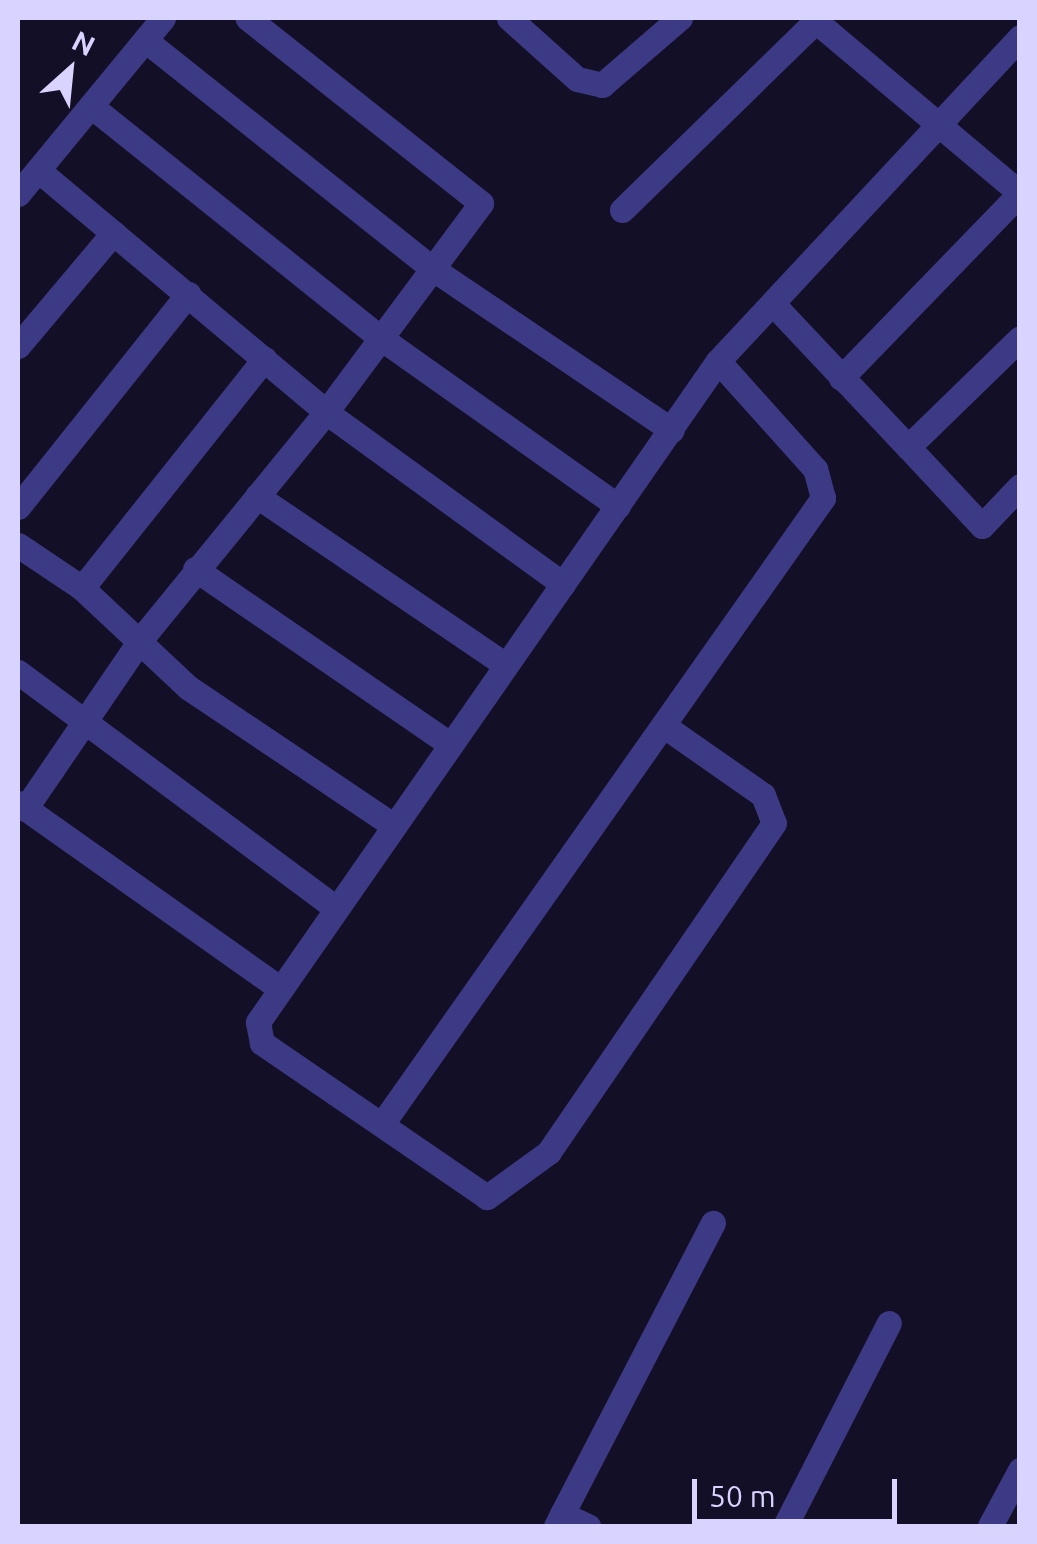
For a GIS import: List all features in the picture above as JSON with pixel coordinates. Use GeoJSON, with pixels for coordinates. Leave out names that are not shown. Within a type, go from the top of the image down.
{"type":"FeatureCollection","features":[{"type":"Feature","properties":{"kind":"street"},"geometry":{"type":"LineString","coordinates":[[18,194],[164,18]]}},
{"type":"Feature","properties":{"kind":"street"},"geometry":{"type":"LineString","coordinates":[[248,18],[481,204],[326,412],[141,639],[87,725],[21,806],[280,989]]}},
{"type":"Feature","properties":{"kind":"street"},"geometry":{"type":"LineString","coordinates":[[509,18],[578,79],[602,85],[672,20]]}},
{"type":"Feature","properties":{"kind":"street"},"geometry":{"type":"LineString","coordinates":[[622,210],[815,19],[1020,193],[841,378]]}},
{"type":"Feature","properties":{"kind":"street"},"geometry":{"type":"LineString","coordinates":[[667,728],[764,795],[774,823],[549,1152],[486,1197],[262,1043],[258,1022],[280,989],[718,361],[775,306],[937,123],[1020,38]]}},
{"type":"Feature","properties":{"kind":"street"},"geometry":{"type":"LineString","coordinates":[[145,40],[433,269],[672,430]]}},
{"type":"Feature","properties":{"kind":"street"},"geometry":{"type":"LineString","coordinates":[[91,106],[382,340],[618,506]]}},
{"type":"Feature","properties":{"kind":"street"},"geometry":{"type":"LineString","coordinates":[[38,170],[326,412],[563,584]]}},
{"type":"Feature","properties":{"kind":"street"},"geometry":{"type":"LineString","coordinates":[[18,346],[113,233]]}},
{"type":"Feature","properties":{"kind":"street"},"geometry":{"type":"LineString","coordinates":[[18,507],[188,294]]}},
{"type":"Feature","properties":{"kind":"street"},"geometry":{"type":"LineString","coordinates":[[775,306],[982,526],[1020,486]]}},
{"type":"Feature","properties":{"kind":"street"},"geometry":{"type":"LineString","coordinates":[[908,447],[1020,338]]}},
{"type":"Feature","properties":{"kind":"street"},"geometry":{"type":"LineString","coordinates":[[82,588],[264,359]]}},
{"type":"Feature","properties":{"kind":"street"},"geometry":{"type":"LineString","coordinates":[[382,1124],[667,728],[823,498],[815,470],[718,361]]}},
{"type":"Feature","properties":{"kind":"street"},"geometry":{"type":"LineString","coordinates":[[257,496],[506,665]]}},
{"type":"Feature","properties":{"kind":"street"},"geometry":{"type":"LineString","coordinates":[[18,545],[82,588],[141,639],[189,688],[394,826]]}},
{"type":"Feature","properties":{"kind":"street"},"geometry":{"type":"LineString","coordinates":[[195,569],[450,744]]}},
{"type":"Feature","properties":{"kind":"street"},"geometry":{"type":"LineString","coordinates":[[18,672],[336,908]]}},
{"type":"Feature","properties":{"kind":"street"},"geometry":{"type":"LineString","coordinates":[[588,1526],[559,1520],[713,1224]]}},
{"type":"Feature","properties":{"kind":"street"},"geometry":{"type":"LineString","coordinates":[[785,1526],[889,1322]]}},
{"type":"Feature","properties":{"kind":"street"},"geometry":{"type":"LineString","coordinates":[[990,1526],[1020,1470]]}}]}
